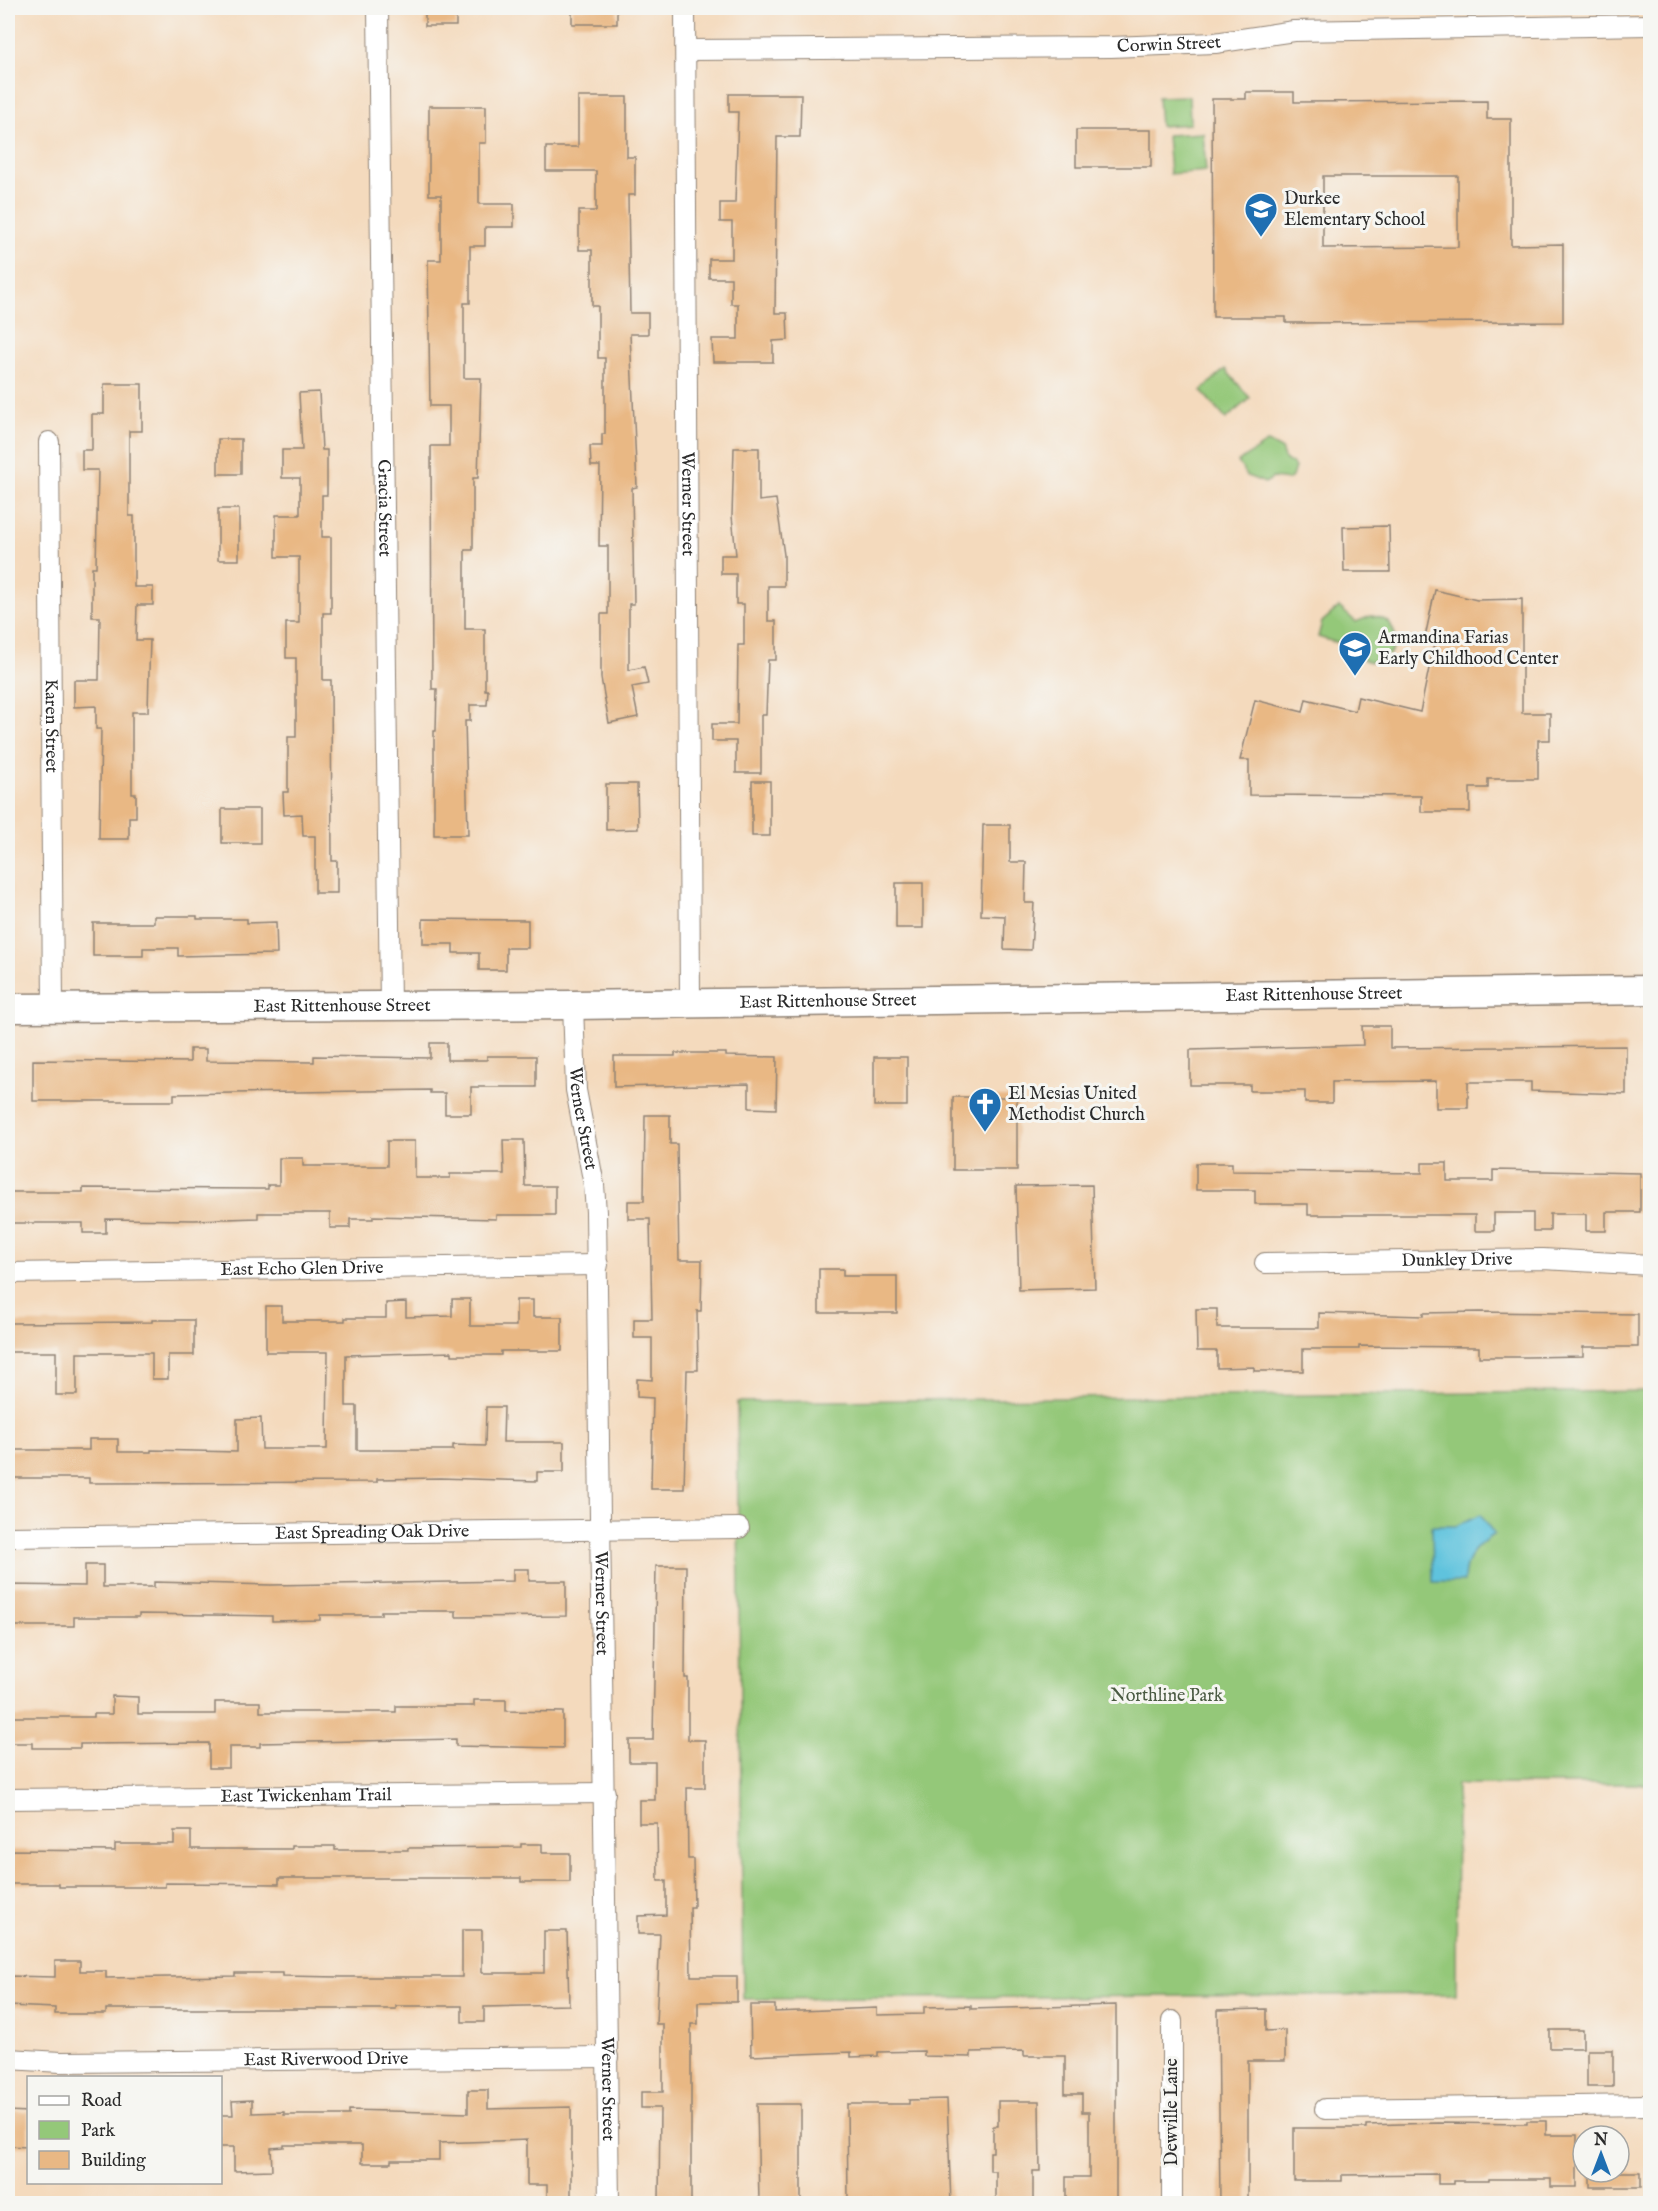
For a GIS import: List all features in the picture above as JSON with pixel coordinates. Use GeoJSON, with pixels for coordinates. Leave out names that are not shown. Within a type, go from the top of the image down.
{"type":"FeatureCollection","features":[{"type":"Feature","properties":{"kind":"street","name":"Gracia Street"},"geometry":{"type":"LineString","coordinates":[[378,8],[390,1006]]}},
{"type":"Feature","properties":{"kind":"street","name":"Werner Street"},"geometry":{"type":"LineString","coordinates":[[685,8],[690,1001]]}},
{"type":"Feature","properties":{"kind":"street","name":"Corwin Street"},"geometry":{"type":"LineString","coordinates":[[686,50],[1110,47],[1215,43],[1294,31],[1650,25]]}},
{"type":"Feature","properties":{"kind":"street","name":"Karen Street"},"geometry":{"type":"LineString","coordinates":[[49,442],[53,1008]]}},
{"type":"Feature","properties":{"kind":"street","name":"East Rittenhouse Street"},"geometry":{"type":"LineString","coordinates":[[8,1008],[573,1005],[690,1001],[1650,990]]}},
{"type":"Feature","properties":{"kind":"street","name":"Werner Street"},"geometry":{"type":"LineString","coordinates":[[573,1005],[576,1090],[594,1185],[598,1265],[609,2204]]}},
{"type":"Feature","properties":{"kind":"street","name":"Dunkley Drive"},"geometry":{"type":"LineString","coordinates":[[1265,1263],[1543,1259],[1650,1264]]}},
{"type":"Feature","properties":{"kind":"street","name":"East Echo Glen Drive"},"geometry":{"type":"LineString","coordinates":[[8,1273],[598,1265]]}},
{"type":"Feature","properties":{"kind":"street","name":"East Spreading Oak Drive"},"geometry":{"type":"LineString","coordinates":[[8,1537],[738,1528]]}},
{"type":"Feature","properties":{"kind":"street","name":"East Twickenham Trail"},"geometry":{"type":"LineString","coordinates":[[8,1799],[605,1793]]}},
{"type":"Feature","properties":{"kind":"street","name":"Dewville Lane"},"geometry":{"type":"LineString","coordinates":[[1172,2021],[1172,2204]]}},
{"type":"Feature","properties":{"kind":"street","name":"East Riverwood Drive"},"geometry":{"type":"LineString","coordinates":[[8,2059],[61,2062],[608,2057]]}},
{"type":"Feature","properties":{"kind":"street"},"geometry":{"type":"LineString","coordinates":[[1325,2109],[1650,2105]]}},
{"type":"Feature","properties":{"kind":"green space"},"geometry":{"type":"Polygon","coordinates":[[[1189,96],[1190,124],[1160,126],[1158,97],[1189,96]]]}},
{"type":"Feature","properties":{"kind":"green space"},"geometry":{"type":"Polygon","coordinates":[[[1203,133],[1206,171],[1170,174],[1167,135],[1203,133]]]}},
{"type":"Feature","properties":{"kind":"green space"},"geometry":{"type":"Polygon","coordinates":[[[1225,369],[1250,398],[1226,419],[1201,391],[1225,369]]]}},
{"type":"Feature","properties":{"kind":"green space"},"geometry":{"type":"Polygon","coordinates":[[[1268,442],[1281,449],[1284,458],[1295,467],[1292,477],[1288,480],[1273,478],[1265,483],[1247,476],[1238,462],[1268,442]]]}},
{"type":"Feature","properties":{"kind":"green space"},"geometry":{"type":"Polygon","coordinates":[[[1339,607],[1356,622],[1371,616],[1382,618],[1389,623],[1394,631],[1396,642],[1387,657],[1373,662],[1366,661],[1359,657],[1349,643],[1334,642],[1318,637],[1322,622],[1339,607]]]}},
{"type":"Feature","properties":{"kind":"green space","name":"Northline Park"},"geometry":{"type":"Polygon","coordinates":[[[1650,1391],[1650,1784],[1457,1784],[1456,1994],[743,1999],[737,1402],[1650,1391]]]}},
{"type":"Feature","properties":{"kind":"water"},"geometry":{"type":"Polygon","coordinates":[[[1480,1514],[1494,1534],[1476,1549],[1468,1560],[1464,1582],[1433,1582],[1432,1526],[1456,1526],[1480,1514]]]}},
{"type":"Feature","properties":{"kind":"building"},"geometry":{"type":"Polygon","coordinates":[[[425,8],[456,8],[456,26],[425,26],[425,8]]]}},
{"type":"Feature","properties":{"kind":"building"},"geometry":{"type":"Polygon","coordinates":[[[572,8],[617,8],[617,24],[572,24],[572,8]]]}},
{"type":"Feature","properties":{"kind":"building"},"geometry":{"type":"Polygon","coordinates":[[[1246,92],[1294,92],[1294,102],[1487,101],[1487,119],[1511,119],[1511,245],[1563,244],[1563,322],[1286,323],[1286,317],[1213,317],[1212,99],[1246,99],[1246,92]],[[1323,176],[1323,248],[1458,247],[1458,176],[1323,176]]]}},
{"type":"Feature","properties":{"kind":"building"},"geometry":{"type":"Polygon","coordinates":[[[729,94],[801,94],[800,137],[777,137],[775,313],[787,313],[788,340],[773,341],[773,362],[713,362],[712,339],[738,339],[738,304],[731,304],[731,278],[709,278],[709,259],[732,259],[732,222],[720,222],[720,203],[735,203],[738,112],[729,112],[729,94]]]}},
{"type":"Feature","properties":{"kind":"building"},"geometry":{"type":"Polygon","coordinates":[[[578,97],[627,97],[627,157],[635,157],[635,195],[628,195],[630,313],[648,313],[648,334],[630,334],[637,487],[632,488],[634,604],[629,604],[629,670],[644,667],[648,684],[632,687],[638,717],[609,723],[601,678],[601,614],[608,614],[608,546],[599,546],[600,466],[591,466],[590,446],[602,446],[602,434],[605,434],[605,358],[598,358],[598,306],[592,306],[592,250],[579,250],[579,211],[596,211],[596,171],[546,171],[546,147],[578,147],[578,97]]]}},
{"type":"Feature","properties":{"kind":"building"},"geometry":{"type":"Polygon","coordinates":[[[429,106],[486,106],[486,143],[479,143],[479,204],[514,204],[514,227],[485,227],[485,246],[470,246],[470,303],[464,303],[464,378],[481,378],[478,478],[473,478],[473,550],[465,550],[465,629],[485,629],[485,690],[488,690],[487,705],[470,705],[470,721],[465,721],[468,835],[434,835],[434,731],[436,731],[437,689],[432,689],[431,446],[449,446],[449,406],[430,406],[428,260],[441,260],[441,195],[429,195],[429,106]]]}},
{"type":"Feature","properties":{"kind":"building"},"geometry":{"type":"Polygon","coordinates":[[[1076,130],[1151,130],[1151,167],[1076,167],[1076,130]]]}},
{"type":"Feature","properties":{"kind":"building"},"geometry":{"type":"Polygon","coordinates":[[[104,384],[142,384],[142,431],[129,431],[129,516],[134,516],[134,587],[153,587],[153,605],[137,605],[136,640],[150,640],[148,712],[132,712],[132,794],[136,794],[136,817],[129,817],[129,839],[99,839],[101,729],[96,729],[96,706],[74,707],[74,680],[99,680],[100,617],[92,617],[92,567],[96,567],[98,470],[82,470],[82,450],[92,450],[92,414],[104,414],[104,384]]]}},
{"type":"Feature","properties":{"kind":"building"},"geometry":{"type":"Polygon","coordinates":[[[319,392],[322,450],[327,450],[327,495],[322,495],[322,537],[331,537],[331,613],[323,613],[323,680],[331,680],[332,861],[337,861],[337,893],[315,893],[315,836],[303,836],[302,814],[284,815],[283,792],[288,792],[288,737],[296,737],[296,658],[286,658],[286,623],[299,623],[299,557],[276,557],[276,515],[300,515],[300,478],[282,478],[282,450],[302,450],[299,393],[319,392]]]}},
{"type":"Feature","properties":{"kind":"building"},"geometry":{"type":"Polygon","coordinates":[[[218,439],[241,439],[241,474],[218,474],[218,439]]]}},
{"type":"Feature","properties":{"kind":"building"},"geometry":{"type":"Polygon","coordinates":[[[734,448],[759,448],[759,501],[776,499],[784,555],[784,586],[768,586],[768,621],[776,621],[776,660],[768,660],[766,715],[761,715],[761,773],[736,773],[736,741],[712,741],[712,724],[737,724],[738,645],[744,645],[744,604],[736,604],[736,574],[721,574],[721,555],[736,555],[732,516],[734,448]]]}},
{"type":"Feature","properties":{"kind":"building"},"geometry":{"type":"Polygon","coordinates":[[[218,509],[239,509],[239,560],[218,560],[218,509]]]}},
{"type":"Feature","properties":{"kind":"building"},"geometry":{"type":"Polygon","coordinates":[[[1389,526],[1390,572],[1344,572],[1343,527],[1389,526]]]}},
{"type":"Feature","properties":{"kind":"building"},"geometry":{"type":"Polygon","coordinates":[[[1435,590],[1477,600],[1522,599],[1522,713],[1550,713],[1550,740],[1538,740],[1538,779],[1488,779],[1488,788],[1470,788],[1470,812],[1421,812],[1421,796],[1249,795],[1249,760],[1240,760],[1255,700],[1303,712],[1306,699],[1355,711],[1358,697],[1420,712],[1434,644],[1424,642],[1435,590]]]}},
{"type":"Feature","properties":{"kind":"building"},"geometry":{"type":"Polygon","coordinates":[[[752,781],[770,781],[770,836],[752,836],[752,781]]]}},
{"type":"Feature","properties":{"kind":"building"},"geometry":{"type":"Polygon","coordinates":[[[606,784],[637,784],[638,829],[606,830],[606,784]]]}},
{"type":"Feature","properties":{"kind":"building"},"geometry":{"type":"Polygon","coordinates":[[[222,809],[260,809],[260,843],[222,843],[222,809]]]}},
{"type":"Feature","properties":{"kind":"building"},"geometry":{"type":"Polygon","coordinates":[[[983,825],[1010,825],[1010,862],[1026,862],[1025,903],[1034,903],[1031,950],[1004,949],[1005,916],[981,915],[983,825]]]}},
{"type":"Feature","properties":{"kind":"building"},"geometry":{"type":"Polygon","coordinates":[[[896,883],[923,883],[923,928],[896,928],[896,883]]]}},
{"type":"Feature","properties":{"kind":"building"},"geometry":{"type":"Polygon","coordinates":[[[154,916],[247,919],[247,923],[276,922],[277,954],[178,956],[178,948],[143,948],[143,956],[93,956],[93,923],[154,923],[154,916]]]}},
{"type":"Feature","properties":{"kind":"building"},"geometry":{"type":"Polygon","coordinates":[[[423,919],[528,920],[528,948],[506,948],[506,970],[479,970],[479,953],[453,953],[453,944],[423,944],[423,919]]]}},
{"type":"Feature","properties":{"kind":"building"},"geometry":{"type":"Polygon","coordinates":[[[1362,1026],[1390,1026],[1390,1048],[1626,1046],[1626,1094],[1531,1091],[1531,1082],[1468,1082],[1468,1108],[1436,1108],[1436,1081],[1332,1082],[1332,1103],[1305,1103],[1305,1091],[1250,1091],[1250,1085],[1190,1085],[1190,1050],[1363,1045],[1362,1026]]]}},
{"type":"Feature","properties":{"kind":"building"},"geometry":{"type":"Polygon","coordinates":[[[430,1043],[447,1043],[447,1060],[487,1060],[487,1056],[536,1056],[536,1087],[471,1087],[471,1114],[445,1114],[445,1093],[430,1093],[430,1090],[174,1094],[174,1101],[33,1101],[33,1060],[190,1062],[190,1049],[206,1049],[206,1061],[314,1062],[314,1056],[430,1058],[430,1043]]]}},
{"type":"Feature","properties":{"kind":"building"},"geometry":{"type":"Polygon","coordinates":[[[675,1053],[726,1053],[726,1056],[777,1057],[776,1109],[749,1108],[749,1084],[614,1087],[614,1056],[675,1056],[675,1053]]]}},
{"type":"Feature","properties":{"kind":"building"},"geometry":{"type":"Polygon","coordinates":[[[874,1057],[907,1057],[907,1106],[874,1106],[874,1057]]]}},
{"type":"Feature","properties":{"kind":"building","name":"El Mesias United Methodist Church"},"geometry":{"type":"Polygon","coordinates":[[[953,1097],[1017,1097],[1017,1170],[953,1170],[953,1097]]]}},
{"type":"Feature","properties":{"kind":"building"},"geometry":{"type":"Polygon","coordinates":[[[645,1115],[670,1115],[670,1144],[677,1144],[679,1260],[702,1260],[701,1311],[697,1311],[698,1370],[687,1370],[684,1489],[651,1489],[653,1398],[637,1397],[637,1379],[652,1380],[652,1338],[634,1338],[634,1319],[652,1319],[650,1219],[628,1219],[628,1201],[644,1201],[645,1115]]]}},
{"type":"Feature","properties":{"kind":"building"},"geometry":{"type":"Polygon","coordinates":[[[503,1140],[524,1140],[525,1186],[555,1186],[555,1215],[496,1215],[496,1219],[373,1216],[373,1219],[350,1219],[350,1228],[330,1228],[330,1213],[258,1213],[258,1218],[194,1220],[106,1219],[106,1233],[83,1233],[83,1223],[8,1223],[8,1192],[83,1192],[83,1188],[268,1189],[268,1185],[279,1185],[279,1158],[303,1158],[303,1166],[387,1166],[387,1141],[415,1141],[415,1178],[450,1178],[450,1174],[504,1174],[503,1140]]]}},
{"type":"Feature","properties":{"kind":"building"},"geometry":{"type":"Polygon","coordinates":[[[1196,1163],[1232,1163],[1232,1171],[1422,1173],[1422,1163],[1447,1163],[1447,1181],[1493,1181],[1493,1170],[1640,1173],[1640,1212],[1606,1212],[1606,1231],[1586,1231],[1586,1214],[1550,1214],[1550,1231],[1533,1231],[1533,1213],[1494,1213],[1494,1231],[1475,1231],[1475,1215],[1308,1215],[1308,1204],[1255,1204],[1255,1190],[1196,1190],[1196,1163]]]}},
{"type":"Feature","properties":{"kind":"building"},"geometry":{"type":"Polygon","coordinates":[[[1092,1185],[1095,1288],[1019,1290],[1016,1186],[1092,1185]]]}},
{"type":"Feature","properties":{"kind":"building"},"geometry":{"type":"Polygon","coordinates":[[[819,1269],[843,1269],[843,1276],[897,1276],[897,1313],[819,1313],[819,1269]]]}},
{"type":"Feature","properties":{"kind":"building"},"geometry":{"type":"Polygon","coordinates":[[[452,1299],[470,1299],[470,1326],[516,1326],[516,1300],[533,1300],[533,1317],[562,1317],[562,1351],[501,1351],[501,1355],[452,1355],[452,1352],[346,1355],[346,1406],[357,1406],[357,1450],[453,1450],[453,1445],[485,1446],[486,1407],[504,1407],[503,1442],[564,1442],[564,1472],[537,1472],[537,1481],[440,1478],[377,1479],[377,1482],[89,1483],[89,1478],[8,1478],[8,1450],[89,1450],[89,1439],[118,1439],[118,1452],[151,1452],[151,1450],[237,1452],[237,1419],[261,1418],[262,1449],[327,1449],[328,1352],[266,1352],[266,1306],[282,1306],[282,1321],[345,1321],[345,1318],[386,1318],[386,1303],[406,1302],[406,1317],[452,1316],[452,1299]]]}},
{"type":"Feature","properties":{"kind":"building"},"geometry":{"type":"Polygon","coordinates":[[[1196,1309],[1217,1309],[1217,1328],[1319,1328],[1319,1313],[1423,1316],[1423,1313],[1479,1312],[1638,1314],[1638,1347],[1583,1347],[1583,1356],[1479,1357],[1479,1347],[1359,1346],[1359,1349],[1303,1349],[1303,1371],[1254,1371],[1254,1367],[1217,1368],[1217,1351],[1197,1351],[1196,1309]]]}},
{"type":"Feature","properties":{"kind":"building"},"geometry":{"type":"Polygon","coordinates":[[[152,1320],[194,1320],[194,1355],[168,1355],[168,1379],[152,1379],[152,1353],[77,1353],[77,1395],[56,1395],[56,1352],[8,1352],[8,1323],[152,1322],[152,1320]]]}},
{"type":"Feature","properties":{"kind":"building"},"geometry":{"type":"Polygon","coordinates":[[[85,1565],[103,1565],[103,1587],[154,1587],[154,1582],[271,1585],[513,1581],[513,1569],[529,1569],[529,1581],[566,1581],[566,1616],[456,1617],[456,1611],[381,1611],[381,1615],[320,1615],[320,1620],[272,1621],[272,1616],[139,1614],[139,1617],[74,1617],[74,1626],[8,1626],[8,1585],[85,1586],[85,1565]]]}},
{"type":"Feature","properties":{"kind":"building"},"geometry":{"type":"Polygon","coordinates":[[[656,1566],[686,1566],[685,1678],[688,1678],[688,1740],[705,1740],[705,1788],[687,1788],[688,1859],[693,1859],[694,1907],[690,1907],[691,1976],[737,1976],[737,2002],[698,2002],[698,2024],[691,2024],[691,2202],[659,2202],[660,2108],[641,2108],[641,2092],[663,2092],[663,2024],[656,2024],[660,1934],[638,1934],[638,1916],[666,1915],[666,1881],[658,1881],[657,1823],[639,1823],[639,1800],[655,1800],[655,1762],[629,1762],[629,1740],[653,1740],[656,1566]]]}},
{"type":"Feature","properties":{"kind":"building"},"geometry":{"type":"Polygon","coordinates":[[[112,1696],[138,1697],[138,1714],[215,1714],[215,1702],[260,1702],[260,1712],[396,1712],[396,1706],[474,1706],[474,1700],[506,1700],[506,1711],[563,1712],[563,1748],[456,1746],[456,1739],[260,1743],[260,1747],[229,1747],[229,1768],[209,1768],[209,1743],[80,1744],[80,1748],[32,1748],[32,1743],[8,1743],[8,1717],[94,1717],[94,1714],[112,1714],[112,1696]]]}},
{"type":"Feature","properties":{"kind":"building"},"geometry":{"type":"Polygon","coordinates":[[[174,1831],[191,1831],[191,1849],[292,1849],[292,1846],[335,1846],[335,1850],[408,1850],[408,1848],[521,1847],[521,1844],[542,1844],[542,1853],[570,1853],[570,1882],[521,1882],[521,1878],[279,1878],[279,1884],[165,1883],[165,1887],[59,1887],[59,1884],[8,1884],[8,1850],[115,1851],[115,1844],[174,1844],[174,1831]]]}},
{"type":"Feature","properties":{"kind":"building"},"geometry":{"type":"Polygon","coordinates":[[[462,1930],[482,1930],[482,1973],[544,1973],[544,1931],[567,1931],[569,2005],[484,2007],[484,2022],[462,2022],[462,2006],[396,2006],[396,2009],[106,2009],[106,2014],[55,2014],[55,2008],[8,2006],[8,1976],[55,1977],[55,1961],[80,1961],[80,1971],[106,1971],[106,1978],[235,1976],[235,1973],[283,1973],[283,1976],[462,1977],[462,1930]]]}},
{"type":"Feature","properties":{"kind":"building"},"geometry":{"type":"Polygon","coordinates":[[[750,2005],[775,2005],[775,2012],[877,2008],[877,2015],[924,2014],[924,2007],[971,2006],[971,2009],[1116,2005],[1116,2204],[1066,2200],[1066,2177],[1089,2177],[1089,2112],[1082,2112],[1082,2094],[1065,2094],[1065,2056],[1024,2056],[1024,2051],[971,2052],[971,2057],[924,2056],[924,2051],[878,2052],[878,2056],[851,2057],[851,2052],[751,2056],[750,2005]]]}},
{"type":"Feature","properties":{"kind":"building"},"geometry":{"type":"Polygon","coordinates":[[[1266,2009],[1266,2031],[1285,2030],[1285,2061],[1248,2061],[1248,2204],[1220,2204],[1218,2010],[1266,2009]]]}},
{"type":"Feature","properties":{"kind":"building"},"geometry":{"type":"Polygon","coordinates":[[[1550,2030],[1583,2030],[1583,2048],[1550,2048],[1550,2030]]]}},
{"type":"Feature","properties":{"kind":"building"},"geometry":{"type":"Polygon","coordinates":[[[1587,2050],[1613,2050],[1613,2087],[1587,2087],[1587,2050]]]}},
{"type":"Feature","properties":{"kind":"building"},"geometry":{"type":"Polygon","coordinates":[[[468,2090],[488,2090],[488,2109],[571,2107],[571,2204],[547,2204],[547,2185],[527,2185],[527,2140],[439,2143],[439,2160],[391,2160],[391,2163],[362,2163],[362,2145],[284,2145],[284,2147],[271,2148],[272,2170],[234,2171],[234,2147],[222,2147],[222,2115],[233,2115],[232,2101],[252,2100],[252,2113],[284,2112],[284,2115],[349,2115],[349,2110],[468,2113],[468,2090]]]}},
{"type":"Feature","properties":{"kind":"building"},"geometry":{"type":"Polygon","coordinates":[[[947,2099],[951,2204],[848,2201],[847,2104],[909,2104],[909,2100],[947,2099]]]}},
{"type":"Feature","properties":{"kind":"building"},"geometry":{"type":"Polygon","coordinates":[[[998,2101],[1039,2101],[1040,2171],[1033,2171],[1033,2204],[996,2204],[996,2171],[990,2171],[990,2152],[993,2152],[993,2126],[998,2126],[998,2101]]]}},
{"type":"Feature","properties":{"kind":"building"},"geometry":{"type":"Polygon","coordinates":[[[757,2104],[801,2104],[801,2202],[759,2202],[757,2104]]]}},
{"type":"Feature","properties":{"kind":"building"},"geometry":{"type":"Polygon","coordinates":[[[8,2111],[27,2112],[27,2147],[8,2146],[8,2111]]]}},
{"type":"Feature","properties":{"kind":"building"},"geometry":{"type":"Polygon","coordinates":[[[1527,2121],[1546,2121],[1546,2135],[1571,2135],[1571,2184],[1577,2184],[1577,2187],[1551,2187],[1551,2179],[1489,2179],[1489,2181],[1454,2181],[1454,2184],[1438,2184],[1438,2174],[1342,2175],[1342,2181],[1294,2181],[1294,2128],[1366,2128],[1366,2125],[1438,2123],[1527,2124],[1527,2121]]]}},
{"type":"Feature","properties":{"kind":"building"},"geometry":{"type":"Polygon","coordinates":[[[1631,2172],[1641,2172],[1641,2187],[1590,2187],[1590,2184],[1631,2184],[1631,2172]]]}},
{"type":"Feature","properties":{"kind":"place","name":"Durkee Elementary School"},"geometry":{"type":"Point","coordinates":[1261,238]}},
{"type":"Feature","properties":{"kind":"place","name":"Armandina Farias Early Childhood Center"},"geometry":{"type":"Point","coordinates":[1355,677]}},
{"type":"Feature","properties":{"kind":"place","name":"El Mesias United Methodist Church"},"geometry":{"type":"Point","coordinates":[985,1133]}}]}
